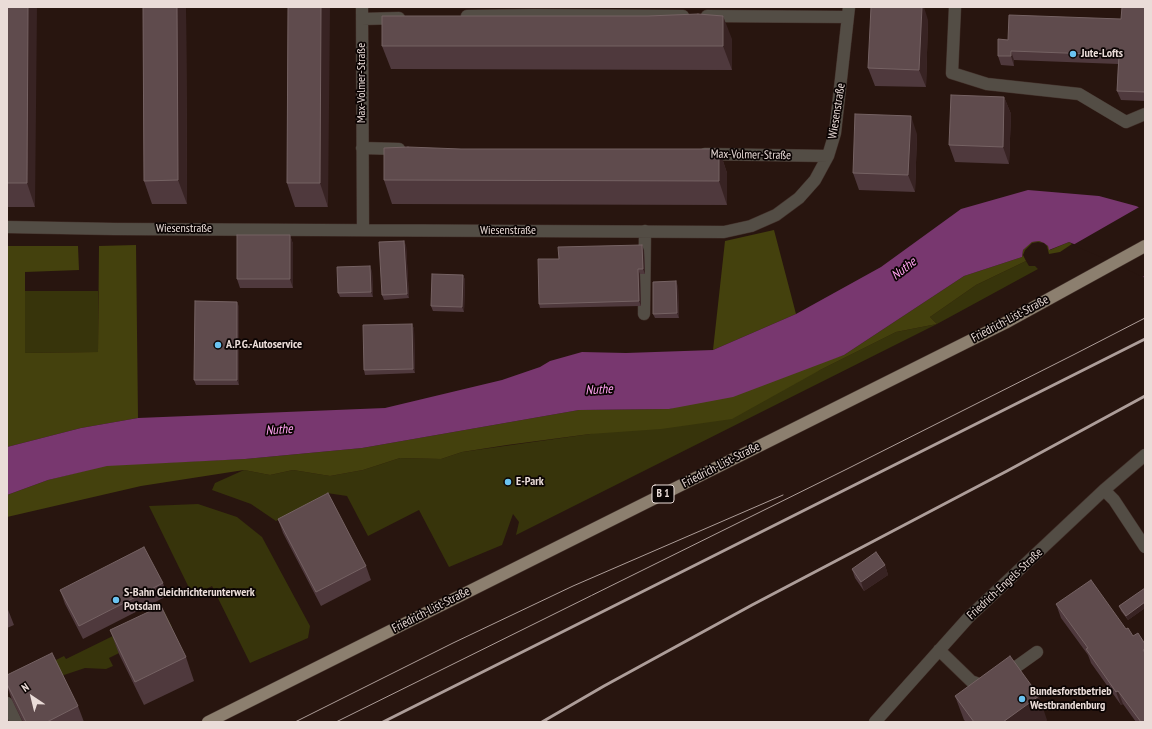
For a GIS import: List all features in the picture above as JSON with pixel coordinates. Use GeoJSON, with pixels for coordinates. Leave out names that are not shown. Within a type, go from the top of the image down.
{"type":"FeatureCollection","features":[{"type":"Feature","properties":{"kind":"main road","name":"Friedrich-List-Straße"},"geometry":{"type":"LineString","coordinates":[[208,722],[1004,323],[1145,246]]}},
{"type":"Feature","properties":{"kind":"street"},"geometry":{"type":"LineString","coordinates":[[955,7],[952,74],[987,84],[1079,94],[1126,122],[1145,114]]}},
{"type":"Feature","properties":{"kind":"street"},"geometry":{"type":"LineString","coordinates":[[456,16],[848,12]]}},
{"type":"Feature","properties":{"kind":"street","name":"Wiesenstraße"},"geometry":{"type":"LineString","coordinates":[[7,226],[114,229],[724,232],[751,226],[776,215],[799,198],[814,180],[828,156],[835,133],[848,12]]}},
{"type":"Feature","properties":{"kind":"street","name":"Max-Volmer-Straße"},"geometry":{"type":"LineString","coordinates":[[362,230],[362,13],[409,18]]}},
{"type":"Feature","properties":{"kind":"street"},"geometry":{"type":"LineString","coordinates":[[362,148],[409,149]]}},
{"type":"Feature","properties":{"kind":"street","name":"Max-Volmer-Straße"},"geometry":{"type":"LineString","coordinates":[[693,154],[828,156]]}},
{"type":"Feature","properties":{"kind":"street"},"geometry":{"type":"LineString","coordinates":[[644,314],[645,231]]}},
{"type":"Feature","properties":{"kind":"street","name":"Friedrich-Engels-Straße"},"geometry":{"type":"LineString","coordinates":[[875,722],[969,617],[1104,490],[1145,455]]}},
{"type":"Feature","properties":{"kind":"street"},"geometry":{"type":"LineString","coordinates":[[1104,490],[1114,500],[1145,547]]}},
{"type":"Feature","properties":{"kind":"street"},"geometry":{"type":"LineString","coordinates":[[939,650],[971,681],[983,684],[995,682],[1037,652]]}},
{"type":"Feature","properties":{"kind":"street"},"geometry":{"type":"LineString","coordinates":[[7,703],[16,722]]}},
{"type":"Feature","properties":{"kind":"shaded area"},"geometry":{"type":"Polygon","coordinates":[[[774,230],[796,314],[713,350],[725,241],[774,230]]]}},
{"type":"Feature","properties":{"kind":"shaded area"},"geometry":{"type":"Polygon","coordinates":[[[1039,241],[1044,243],[1032,243],[1025,250],[1023,255],[1026,261],[976,285],[930,317],[937,324],[896,332],[820,370],[732,419],[661,429],[590,434],[507,445],[462,452],[441,459],[400,458],[363,470],[330,476],[293,470],[270,475],[244,470],[141,486],[7,517],[7,495],[48,480],[107,465],[245,459],[362,448],[579,410],[669,409],[844,355],[964,276],[1022,257],[1023,250],[1028,245],[1032,242],[1039,241]]]}},
{"type":"Feature","properties":{"kind":"shaded area"},"geometry":{"type":"Polygon","coordinates":[[[1069,242],[1072,244],[1060,252],[1049,254],[1047,246],[1044,243],[1048,246],[1050,250],[1069,242]]]}},
{"type":"Feature","properties":{"kind":"shaded area"},"geometry":{"type":"Polygon","coordinates":[[[136,245],[138,418],[81,428],[7,447],[7,246],[78,246],[79,270],[25,272],[25,353],[98,352],[99,246],[136,245]]]}},
{"type":"Feature","properties":{"kind":"shaded area"},"geometry":{"type":"Polygon","coordinates":[[[1026,261],[1029,266],[1035,266],[1038,269],[937,324],[930,317],[976,285],[1026,261]]]}},
{"type":"Feature","properties":{"kind":"shaded area"},"geometry":{"type":"Polygon","coordinates":[[[24,291],[98,291],[98,352],[25,353],[24,291]]]}},
{"type":"Feature","properties":{"kind":"shaded area"},"geometry":{"type":"Polygon","coordinates":[[[937,324],[516,535],[519,522],[513,514],[502,545],[449,567],[419,510],[368,536],[347,496],[327,493],[276,521],[251,504],[212,490],[215,483],[244,470],[270,475],[293,470],[330,476],[363,470],[400,458],[441,459],[462,452],[590,434],[820,370],[896,332],[937,324]]]}},
{"type":"Feature","properties":{"kind":"shaded area"},"geometry":{"type":"Polygon","coordinates":[[[198,504],[237,517],[262,537],[310,626],[308,638],[250,663],[212,586],[193,596],[149,506],[198,504]]]}},
{"type":"Feature","properties":{"kind":"shaded area"},"geometry":{"type":"Polygon","coordinates":[[[164,611],[172,627],[109,658],[113,666],[106,669],[85,668],[52,680],[42,667],[64,656],[66,659],[164,611]]]}},
{"type":"Feature","properties":{"kind":"water","name":"Nuthe"},"geometry":{"type":"Polygon","coordinates":[[[1028,190],[1099,196],[1136,206],[1145,210],[1145,278],[1122,264],[1069,242],[1049,250],[1048,246],[1044,243],[1039,241],[1032,242],[1023,250],[1022,257],[964,276],[844,355],[733,397],[669,409],[579,410],[362,448],[245,459],[107,466],[48,480],[7,495],[7,447],[81,428],[138,418],[385,408],[502,380],[540,367],[550,361],[582,352],[626,353],[713,350],[796,314],[881,267],[961,209],[1028,190]]]}},
{"type":"Feature","properties":{"kind":"pier"},"geometry":{"type":"Polygon","coordinates":[[[1141,206],[1145,208],[1145,276],[1142,277],[1115,263],[1073,245],[1141,206]]]}},
{"type":"Feature","properties":{"kind":"building"},"geometry":{"type":"Polygon","coordinates":[[[7,7],[28,7],[27,183],[7,183],[7,7]]]}},
{"type":"Feature","properties":{"kind":"building"},"geometry":{"type":"Polygon","coordinates":[[[143,7],[177,7],[178,180],[144,181],[143,7]]]}},
{"type":"Feature","properties":{"kind":"building"},"geometry":{"type":"Polygon","coordinates":[[[288,7],[321,7],[320,183],[287,183],[288,7]]]}},
{"type":"Feature","properties":{"kind":"building"},"geometry":{"type":"Polygon","coordinates":[[[871,7],[922,7],[919,70],[868,68],[871,7]]]}},
{"type":"Feature","properties":{"kind":"building","name":"Jute-Lofts"},"geometry":{"type":"Polygon","coordinates":[[[1122,7],[1145,7],[1145,92],[1117,91],[1119,55],[1011,51],[1011,56],[998,56],[998,39],[1008,40],[1009,15],[1121,19],[1122,7]]]}},
{"type":"Feature","properties":{"kind":"building"},"geometry":{"type":"Polygon","coordinates":[[[698,14],[723,16],[723,46],[382,46],[382,16],[648,16],[698,14]]]}},
{"type":"Feature","properties":{"kind":"building"},"geometry":{"type":"Polygon","coordinates":[[[951,95],[1004,97],[1003,147],[949,145],[951,95]]]}},
{"type":"Feature","properties":{"kind":"building"},"geometry":{"type":"Polygon","coordinates":[[[855,114],[911,116],[908,175],[853,173],[855,114]]]}},
{"type":"Feature","properties":{"kind":"building"},"geometry":{"type":"Polygon","coordinates":[[[408,147],[461,149],[719,149],[719,181],[384,180],[384,148],[408,147]]]}},
{"type":"Feature","properties":{"kind":"building"},"geometry":{"type":"Polygon","coordinates":[[[237,235],[290,235],[290,279],[237,279],[237,235]]]}},
{"type":"Feature","properties":{"kind":"building"},"geometry":{"type":"Polygon","coordinates":[[[404,241],[407,294],[382,295],[379,242],[404,241]]]}},
{"type":"Feature","properties":{"kind":"building"},"geometry":{"type":"Polygon","coordinates":[[[642,245],[643,269],[638,269],[639,301],[539,304],[538,259],[559,259],[558,247],[642,245]]]}},
{"type":"Feature","properties":{"kind":"building"},"geometry":{"type":"Polygon","coordinates":[[[370,266],[371,292],[338,293],[337,267],[370,266]]]}},
{"type":"Feature","properties":{"kind":"building"},"geometry":{"type":"Polygon","coordinates":[[[432,274],[463,275],[462,307],[431,306],[432,274]]]}},
{"type":"Feature","properties":{"kind":"building"},"geometry":{"type":"Polygon","coordinates":[[[676,281],[677,313],[653,314],[653,282],[676,281]]]}},
{"type":"Feature","properties":{"kind":"building","name":"A.P.G.-Autoservice"},"geometry":{"type":"Polygon","coordinates":[[[195,301],[237,302],[237,380],[194,380],[195,301]]]}},
{"type":"Feature","properties":{"kind":"building"},"geometry":{"type":"Polygon","coordinates":[[[412,324],[413,369],[364,370],[363,325],[412,324]]]}},
{"type":"Feature","properties":{"kind":"building"},"geometry":{"type":"Polygon","coordinates":[[[328,493],[366,566],[316,592],[278,519],[328,493]]]}},
{"type":"Feature","properties":{"kind":"building","name":"S-Bahn Gleichrichterunterwerk Potsdam"},"geometry":{"type":"Polygon","coordinates":[[[144,547],[163,583],[79,626],[60,590],[144,547]]]}},
{"type":"Feature","properties":{"kind":"building"},"geometry":{"type":"Polygon","coordinates":[[[876,552],[885,565],[861,582],[852,569],[876,552]]]}},
{"type":"Feature","properties":{"kind":"building"},"geometry":{"type":"Polygon","coordinates":[[[1091,580],[1126,629],[1128,628],[1133,636],[1138,633],[1145,644],[1145,649],[1143,650],[1145,653],[1145,722],[1141,722],[1118,691],[1116,692],[1086,649],[1088,648],[1056,604],[1091,580]]]}},
{"type":"Feature","properties":{"kind":"building"},"geometry":{"type":"Polygon","coordinates":[[[1145,588],[1145,602],[1126,616],[1119,606],[1145,588]]]}},
{"type":"Feature","properties":{"kind":"building"},"geometry":{"type":"Polygon","coordinates":[[[161,606],[186,657],[135,682],[110,630],[161,606]]]}},
{"type":"Feature","properties":{"kind":"building"},"geometry":{"type":"Polygon","coordinates":[[[52,653],[78,706],[47,722],[26,722],[7,684],[7,675],[52,653]]]}},
{"type":"Feature","properties":{"kind":"building"},"geometry":{"type":"Polygon","coordinates":[[[1010,656],[1039,696],[1003,722],[974,722],[955,696],[1010,656]]]}},
{"type":"Feature","properties":{"kind":"tram line"},"geometry":{"type":"LineString","coordinates":[[336,722],[847,469],[1145,318]]}},
{"type":"Feature","properties":{"kind":"tram line"},"geometry":{"type":"LineString","coordinates":[[295,722],[453,643],[573,586],[783,495]]}},
{"type":"Feature","properties":{"kind":"railway"},"geometry":{"type":"LineString","coordinates":[[383,722],[1145,339]]}},
{"type":"Feature","properties":{"kind":"railway"},"geometry":{"type":"LineString","coordinates":[[542,722],[604,686],[752,605],[1007,471],[1145,396]]}},
{"type":"Feature","properties":{"kind":"place","name":"Jute-Lofts"},"geometry":{"type":"Point","coordinates":[1073,54]}},
{"type":"Feature","properties":{"kind":"place","name":"A.P.G.-Autoservice"},"geometry":{"type":"Point","coordinates":[218,345]}},
{"type":"Feature","properties":{"kind":"place","name":"E-Park"},"geometry":{"type":"Point","coordinates":[508,482]}},
{"type":"Feature","properties":{"kind":"place","name":"S-Bahn Gleichrichterunterwerk Potsdam"},"geometry":{"type":"Point","coordinates":[116,600]}},
{"type":"Feature","properties":{"kind":"place","name":"Bundesforstbetrieb Westbrandenburg"},"geometry":{"type":"Point","coordinates":[1022,699]}}]}
